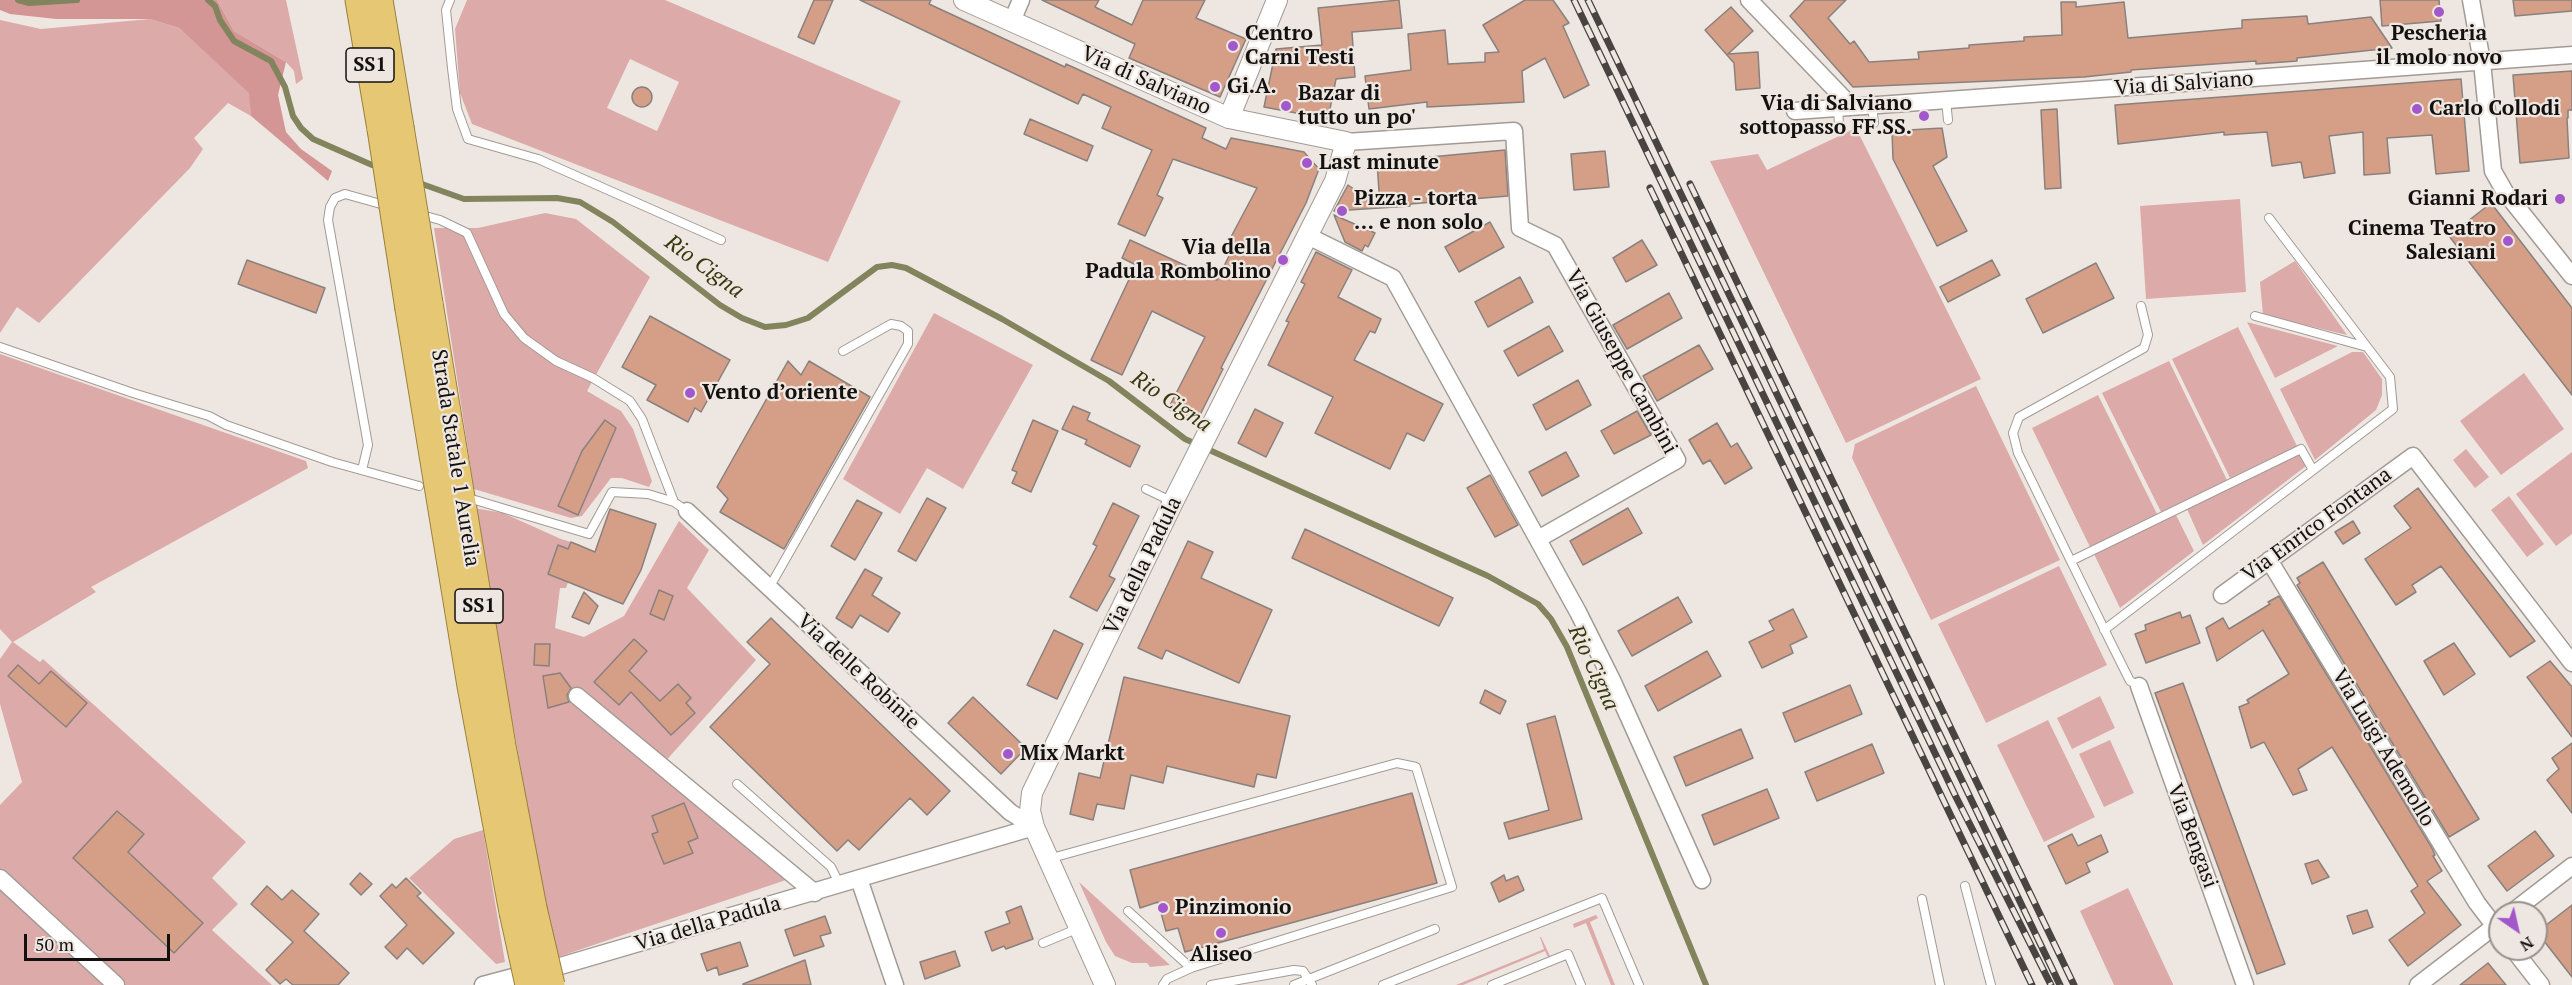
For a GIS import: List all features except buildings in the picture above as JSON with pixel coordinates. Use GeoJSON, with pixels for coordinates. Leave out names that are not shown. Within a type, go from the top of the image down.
{"type":"FeatureCollection","features":[{"type":"Feature","properties":{"kind":"highway","name":"Strada Statale 1 Aurelia"},"geometry":{"type":"LineString","coordinates":[[359,0],[391,128]]}},
{"type":"Feature","properties":{"kind":"highway","name":"Strada Statale 1 Aurelia"},"geometry":{"type":"LineString","coordinates":[[380,0],[391,128],[419,306],[471,686],[523,910],[554,976]]}},
{"type":"Feature","properties":{"kind":"highway","name":"Strada Statale 1 Aurelia"},"geometry":{"type":"LineString","coordinates":[[521,981],[523,910]]}},
{"type":"Feature","properties":{"kind":"street","name":"Via di Salviano"},"geometry":{"type":"LineString","coordinates":[[964,0],[1229,118],[1346,142],[1514,131]]}},
{"type":"Feature","properties":{"kind":"street"},"geometry":{"type":"LineString","coordinates":[[1012,21],[1021,0]]}},
{"type":"Feature","properties":{"kind":"street"},"geometry":{"type":"LineString","coordinates":[[1229,118],[1277,0]]}},
{"type":"Feature","properties":{"kind":"street"},"geometry":{"type":"LineString","coordinates":[[2471,0],[2482,62],[2492,166],[2496,177],[2505,192],[2572,276]]}},
{"type":"Feature","properties":{"kind":"street"},"geometry":{"type":"LineString","coordinates":[[1756,2],[1843,113]]}},
{"type":"Feature","properties":{"kind":"street","name":"Via di Salviano"},"geometry":{"type":"LineString","coordinates":[[1795,111],[1843,113],[1872,105],[2572,55]]}},
{"type":"Feature","properties":{"kind":"street","name":"Via Giuseppe Cambini"},"geometry":{"type":"LineString","coordinates":[[1514,131],[1520,228],[1555,245],[1677,460],[1539,539]]}},
{"type":"Feature","properties":{"kind":"street","name":"Via della Padula"},"geometry":{"type":"LineString","coordinates":[[554,976],[859,879],[1034,827],[1030,811],[1032,793],[1173,502],[1335,181],[1346,142]]}},
{"type":"Feature","properties":{"kind":"street"},"geometry":{"type":"LineString","coordinates":[[1308,236],[1393,278],[1539,539],[1612,680],[1702,880]]}},
{"type":"Feature","properties":{"kind":"street","name":"Via Enrico Fontana"},"geometry":{"type":"LineString","coordinates":[[2223,595],[2413,456],[2572,663]]}},
{"type":"Feature","properties":{"kind":"street","name":"Via delle Robinie"},"geometry":{"type":"LineString","coordinates":[[681,507],[898,701],[1010,812],[1034,827]]}},
{"type":"Feature","properties":{"kind":"street","name":"Via Luigi Ademollo"},"geometry":{"type":"LineString","coordinates":[[2269,560],[2477,903],[2488,916]]}},
{"type":"Feature","properties":{"kind":"street","name":"Via Bengasi"},"geometry":{"type":"LineString","coordinates":[[2139,686],[2246,985]]}},
{"type":"Feature","properties":{"kind":"street"},"geometry":{"type":"LineString","coordinates":[[577,696],[815,893]]}},
{"type":"Feature","properties":{"kind":"street"},"geometry":{"type":"LineString","coordinates":[[1034,827],[1105,985]]}},
{"type":"Feature","properties":{"kind":"street"},"geometry":{"type":"LineString","coordinates":[[2527,901],[2572,866]]}},
{"type":"Feature","properties":{"kind":"street"},"geometry":{"type":"LineString","coordinates":[[0,878],[116,985]]}},
{"type":"Feature","properties":{"kind":"street"},"geometry":{"type":"LineString","coordinates":[[859,879],[895,985]]}},
{"type":"Feature","properties":{"kind":"street"},"geometry":{"type":"LineString","coordinates":[[2418,985],[2488,934]]}},
{"type":"Feature","properties":{"kind":"street"},"geometry":{"type":"LineString","coordinates":[[2522,961],[2541,985]]}},
{"type":"Feature","properties":{"kind":"street"},"geometry":{"type":"LineString","coordinates":[[483,985],[521,981]]}},
{"type":"Feature","properties":{"kind":"lane"},"geometry":{"type":"LineString","coordinates":[[450,0],[446,10],[457,109],[468,139],[537,159],[721,240]]}},
{"type":"Feature","properties":{"kind":"lane"},"geometry":{"type":"LineString","coordinates":[[1946,100],[1948,120]]}},
{"type":"Feature","properties":{"kind":"lane"},"geometry":{"type":"LineString","coordinates":[[1872,105],[1874,123]]}},
{"type":"Feature","properties":{"kind":"lane"},"geometry":{"type":"LineString","coordinates":[[362,470],[368,445],[328,220],[330,207],[335,198],[345,194],[440,220],[468,233],[504,315],[515,329],[556,361],[593,378],[630,400],[642,419],[681,507]]}},
{"type":"Feature","properties":{"kind":"lane"},"geometry":{"type":"LineString","coordinates":[[2104,630],[2393,409],[2390,377],[2269,218]]}},
{"type":"Feature","properties":{"kind":"lane"},"geometry":{"type":"LineString","coordinates":[[2139,686],[2130,681],[2104,630],[2018,453],[2013,433],[2019,417],[2144,348],[2148,335],[2141,306]]}},
{"type":"Feature","properties":{"kind":"lane"},"geometry":{"type":"LineString","coordinates":[[2255,316],[2367,347]]}},
{"type":"Feature","properties":{"kind":"lane"},"geometry":{"type":"LineString","coordinates":[[769,588],[908,344],[908,331],[901,326],[891,324],[843,351]]}},
{"type":"Feature","properties":{"kind":"lane"},"geometry":{"type":"LineString","coordinates":[[0,347],[133,393],[209,416],[226,425],[321,458],[419,486]]}},
{"type":"Feature","properties":{"kind":"lane"},"geometry":{"type":"LineString","coordinates":[[2071,561],[2301,449],[2313,470]]}},
{"type":"Feature","properties":{"kind":"lane"},"geometry":{"type":"LineString","coordinates":[[1146,489],[1173,502]]}},
{"type":"Feature","properties":{"kind":"lane"},"geometry":{"type":"LineString","coordinates":[[475,500],[589,534],[612,492],[648,494],[681,507]]}},
{"type":"Feature","properties":{"kind":"lane"},"geometry":{"type":"LineString","coordinates":[[1047,859],[1397,763],[1416,767],[1452,887],[1191,968],[1167,979],[1163,985]]}},
{"type":"Feature","properties":{"kind":"lane"},"geometry":{"type":"LineString","coordinates":[[738,784],[831,867],[841,885]]}},
{"type":"Feature","properties":{"kind":"lane"},"geometry":{"type":"LineString","coordinates":[[1965,886],[1991,985]]}},
{"type":"Feature","properties":{"kind":"lane"},"geometry":{"type":"LineString","coordinates":[[1383,985],[1602,898],[1639,985]]}},
{"type":"Feature","properties":{"kind":"lane"},"geometry":{"type":"LineString","coordinates":[[1922,898],[1940,985]]}},
{"type":"Feature","properties":{"kind":"lane"},"geometry":{"type":"LineString","coordinates":[[1128,910],[1191,968]]}},
{"type":"Feature","properties":{"kind":"lane"},"geometry":{"type":"LineString","coordinates":[[1043,943],[1079,928]]}},
{"type":"Feature","properties":{"kind":"lane"},"geometry":{"type":"LineString","coordinates":[[1294,985],[1311,982],[1435,929]]}},
{"type":"Feature","properties":{"kind":"lane"},"geometry":{"type":"LineString","coordinates":[[1492,985],[1568,954],[1581,985]]}},
{"type":"Feature","properties":{"kind":"lane"},"geometry":{"type":"LineString","coordinates":[[1211,985],[1294,970],[1303,971],[1311,982]]}},
{"type":"Feature","properties":{"kind":"shaded area"},"geometry":{"type":"Polygon","coordinates":[[[0,0],[217,0],[234,31],[286,62],[278,95],[286,132],[301,149],[332,171],[328,181],[251,116],[249,93],[179,28],[150,19],[56,19],[10,14],[0,10],[0,0]]]}},
{"type":"Feature","properties":{"kind":"shaded area"},"geometry":{"type":"Polygon","coordinates":[[[217,0],[286,0],[303,79],[296,84],[294,71],[286,62],[234,31],[217,0]]]}},
{"type":"Feature","properties":{"kind":"shaded area"},"geometry":{"type":"Polygon","coordinates":[[[467,0],[665,0],[901,101],[828,262],[472,124],[460,93],[455,29],[467,0]],[[630,59],[607,108],[657,131],[679,82],[630,59]]]}},
{"type":"Feature","properties":{"kind":"shaded area"},"geometry":{"type":"Polygon","coordinates":[[[150,19],[179,28],[250,93],[251,116],[228,103],[194,138],[203,149],[190,168],[39,323],[17,307],[0,333],[0,20],[41,29],[150,19]]]}},
{"type":"Feature","properties":{"kind":"shaded area"},"geometry":{"type":"Polygon","coordinates":[[[1856,128],[1981,379],[1846,443],[1710,161],[1758,154],[1767,170],[1856,128]]]}},
{"type":"Feature","properties":{"kind":"shaded area"},"geometry":{"type":"Polygon","coordinates":[[[2240,199],[2246,292],[2146,299],[2140,206],[2240,199]]]}},
{"type":"Feature","properties":{"kind":"shaded area"},"geometry":{"type":"Polygon","coordinates":[[[545,213],[576,219],[650,277],[587,391],[621,411],[633,429],[652,481],[649,487],[622,478],[611,478],[582,516],[571,518],[474,489],[434,228],[478,228],[545,213]]]}},
{"type":"Feature","properties":{"kind":"shaded area"},"geometry":{"type":"Polygon","coordinates":[[[2295,261],[2347,335],[2263,315],[2260,282],[2295,261]]]}},
{"type":"Feature","properties":{"kind":"shaded area"},"geometry":{"type":"Polygon","coordinates":[[[934,313],[1033,365],[963,489],[927,468],[900,514],[843,479],[934,313]]]}},
{"type":"Feature","properties":{"kind":"shaded area"},"geometry":{"type":"Polygon","coordinates":[[[2247,322],[2338,346],[2275,378],[2247,322]]]}},
{"type":"Feature","properties":{"kind":"shaded area"},"geometry":{"type":"Polygon","coordinates":[[[2238,327],[2297,446],[2230,478],[2172,359],[2238,327]]]}},
{"type":"Feature","properties":{"kind":"shaded area"},"geometry":{"type":"Polygon","coordinates":[[[2352,352],[2363,352],[2382,379],[2382,395],[2376,410],[2315,460],[2280,389],[2352,352]]]}},
{"type":"Feature","properties":{"kind":"shaded area"},"geometry":{"type":"Polygon","coordinates":[[[0,354],[306,461],[308,468],[91,587],[96,592],[13,642],[40,662],[43,659],[246,842],[212,878],[238,904],[212,930],[272,985],[0,985],[0,805],[22,782],[0,704],[0,659],[12,642],[0,629],[0,354]]]}},
{"type":"Feature","properties":{"kind":"shaded area"},"geometry":{"type":"Polygon","coordinates":[[[2169,361],[2227,480],[2161,512],[2102,393],[2169,361]]]}},
{"type":"Feature","properties":{"kind":"shaded area"},"geometry":{"type":"Polygon","coordinates":[[[2524,373],[2564,429],[2501,475],[2460,421],[2524,373]]]}},
{"type":"Feature","properties":{"kind":"shaded area"},"geometry":{"type":"Polygon","coordinates":[[[1976,386],[2060,560],[1931,620],[1852,458],[1855,444],[1976,386]]]}},
{"type":"Feature","properties":{"kind":"shaded area"},"geometry":{"type":"Polygon","coordinates":[[[2098,395],[2157,514],[2090,547],[2032,428],[2098,395]]]}},
{"type":"Feature","properties":{"kind":"shaded area"},"geometry":{"type":"Polygon","coordinates":[[[2466,449],[2489,477],[2475,488],[2453,460],[2466,449]]]}},
{"type":"Feature","properties":{"kind":"shaded area"},"geometry":{"type":"Polygon","coordinates":[[[2572,452],[2572,534],[2556,546],[2516,494],[2572,452]]]}},
{"type":"Feature","properties":{"kind":"shaded area"},"geometry":{"type":"Polygon","coordinates":[[[2299,454],[2306,466],[2203,545],[2187,509],[2299,454]]]}},
{"type":"Feature","properties":{"kind":"shaded area"},"geometry":{"type":"Polygon","coordinates":[[[2509,496],[2544,544],[2527,557],[2491,510],[2509,496]]]}},
{"type":"Feature","properties":{"kind":"shaded area"},"geometry":{"type":"Polygon","coordinates":[[[474,508],[503,513],[561,539],[581,545],[566,588],[560,588],[555,628],[584,637],[624,616],[679,521],[709,550],[687,588],[756,660],[663,764],[789,879],[555,958],[474,508]]]}},
{"type":"Feature","properties":{"kind":"shaded area"},"geometry":{"type":"Polygon","coordinates":[[[2176,515],[2194,551],[2120,608],[2094,554],[2176,515]]]}},
{"type":"Feature","properties":{"kind":"shaded area"},"geometry":{"type":"Polygon","coordinates":[[[2059,566],[2107,665],[1986,723],[1938,624],[2059,566]]]}},
{"type":"Feature","properties":{"kind":"shaded area"},"geometry":{"type":"Polygon","coordinates":[[[2100,696],[2115,728],[2072,749],[2057,718],[2100,696]]]}},
{"type":"Feature","properties":{"kind":"shaded area"},"geometry":{"type":"Polygon","coordinates":[[[2048,720],[2095,817],[2044,842],[1997,745],[2048,720]]]}},
{"type":"Feature","properties":{"kind":"shaded area"},"geometry":{"type":"Polygon","coordinates":[[[2110,740],[2134,793],[2104,807],[2079,754],[2110,740]]]}},
{"type":"Feature","properties":{"kind":"shaded area"},"geometry":{"type":"Polygon","coordinates":[[[483,830],[505,962],[496,964],[409,878],[454,839],[483,830]]]}},
{"type":"Feature","properties":{"kind":"shaded area"},"geometry":{"type":"Polygon","coordinates":[[[1079,882],[1170,965],[1150,967],[1147,963],[1132,963],[1115,956],[1106,942],[1079,882]]]}},
{"type":"Feature","properties":{"kind":"shaded area"},"geometry":{"type":"Polygon","coordinates":[[[2128,888],[2173,985],[2114,985],[2080,911],[2128,888]]]}},
{"type":"Feature","properties":{"kind":"shaded area"},"geometry":{"type":"Polygon","coordinates":[[[1596,915],[1598,918],[1590,922],[1615,985],[1611,985],[1586,923],[1574,928],[1573,924],[1596,915]]]}},
{"type":"Feature","properties":{"kind":"shaded area"},"geometry":{"type":"Polygon","coordinates":[[[1540,937],[1550,956],[1548,957],[1545,951],[1463,985],[1456,985],[1544,949],[1540,937]]]}},
{"type":"Feature","properties":{"kind":"waterway","name":"Rio Cigna"},"geometry":{"type":"LineString","coordinates":[[18,0],[29,3],[77,0]]}},
{"type":"Feature","properties":{"kind":"waterway","name":"Rio Cigna"},"geometry":{"type":"LineString","coordinates":[[208,0],[215,6],[220,20],[234,41],[271,61],[285,87],[293,116],[301,128],[313,139],[372,165]]}},
{"type":"Feature","properties":{"kind":"waterway","name":"Rio Cigna"},"geometry":{"type":"LineString","coordinates":[[422,184],[464,199],[557,198],[580,202],[613,222],[720,305],[742,318],[765,327],[786,325],[808,318],[877,267],[892,265],[906,268],[1002,319],[1109,381],[1185,439],[1488,576],[1538,604],[1551,619],[1567,647],[1706,985]]}},
{"type":"Feature","properties":{"kind":"railway"},"geometry":{"type":"LineString","coordinates":[[1574,0],[1956,797],[2051,985]]}},
{"type":"Feature","properties":{"kind":"railway"},"geometry":{"type":"LineString","coordinates":[[1588,0],[2060,985]]}},
{"type":"Feature","properties":{"kind":"railway"},"geometry":{"type":"LineString","coordinates":[[1690,184],[2074,985]]}},
{"type":"Feature","properties":{"kind":"railway"},"geometry":{"type":"LineString","coordinates":[[1650,188],[2032,985]]}},
{"type":"Feature","properties":{"kind":"place","name":"Pescheria il molo novo"},"geometry":{"type":"Point","coordinates":[2439,12]}},
{"type":"Feature","properties":{"kind":"place","name":"Centro Carni Testi"},"geometry":{"type":"Point","coordinates":[1233,46]}},
{"type":"Feature","properties":{"kind":"place","name":"Gi.A."},"geometry":{"type":"Point","coordinates":[1215,87]}},
{"type":"Feature","properties":{"kind":"place","name":"Bazar di tutto un po'"},"geometry":{"type":"Point","coordinates":[1286,106]}},
{"type":"Feature","properties":{"kind":"place","name":"Carlo Collodi"},"geometry":{"type":"Point","coordinates":[2417,109]}},
{"type":"Feature","properties":{"kind":"place","name":"Via di Salviano sottopasso FF.SS."},"geometry":{"type":"Point","coordinates":[1924,116]}},
{"type":"Feature","properties":{"kind":"place","name":"Last minute"},"geometry":{"type":"Point","coordinates":[1307,163]}},
{"type":"Feature","properties":{"kind":"place","name":"Gianni Rodari"},"geometry":{"type":"Point","coordinates":[2560,199]}},
{"type":"Feature","properties":{"kind":"place","name":"Pizza - torta … e non solo"},"geometry":{"type":"Point","coordinates":[1342,211]}},
{"type":"Feature","properties":{"kind":"place","name":"Cinema Teatro Salesiani"},"geometry":{"type":"Point","coordinates":[2508,241]}},
{"type":"Feature","properties":{"kind":"place","name":"Via della Padula Rombolino"},"geometry":{"type":"Point","coordinates":[1283,260]}},
{"type":"Feature","properties":{"kind":"place","name":"Vento d’oriente"},"geometry":{"type":"Point","coordinates":[690,393]}},
{"type":"Feature","properties":{"kind":"place","name":"Mix Markt"},"geometry":{"type":"Point","coordinates":[1008,754]}},
{"type":"Feature","properties":{"kind":"place","name":"Pinzimonio"},"geometry":{"type":"Point","coordinates":[1163,908]}},
{"type":"Feature","properties":{"kind":"place","name":"Aliseo"},"geometry":{"type":"Point","coordinates":[1221,933]}}]}
